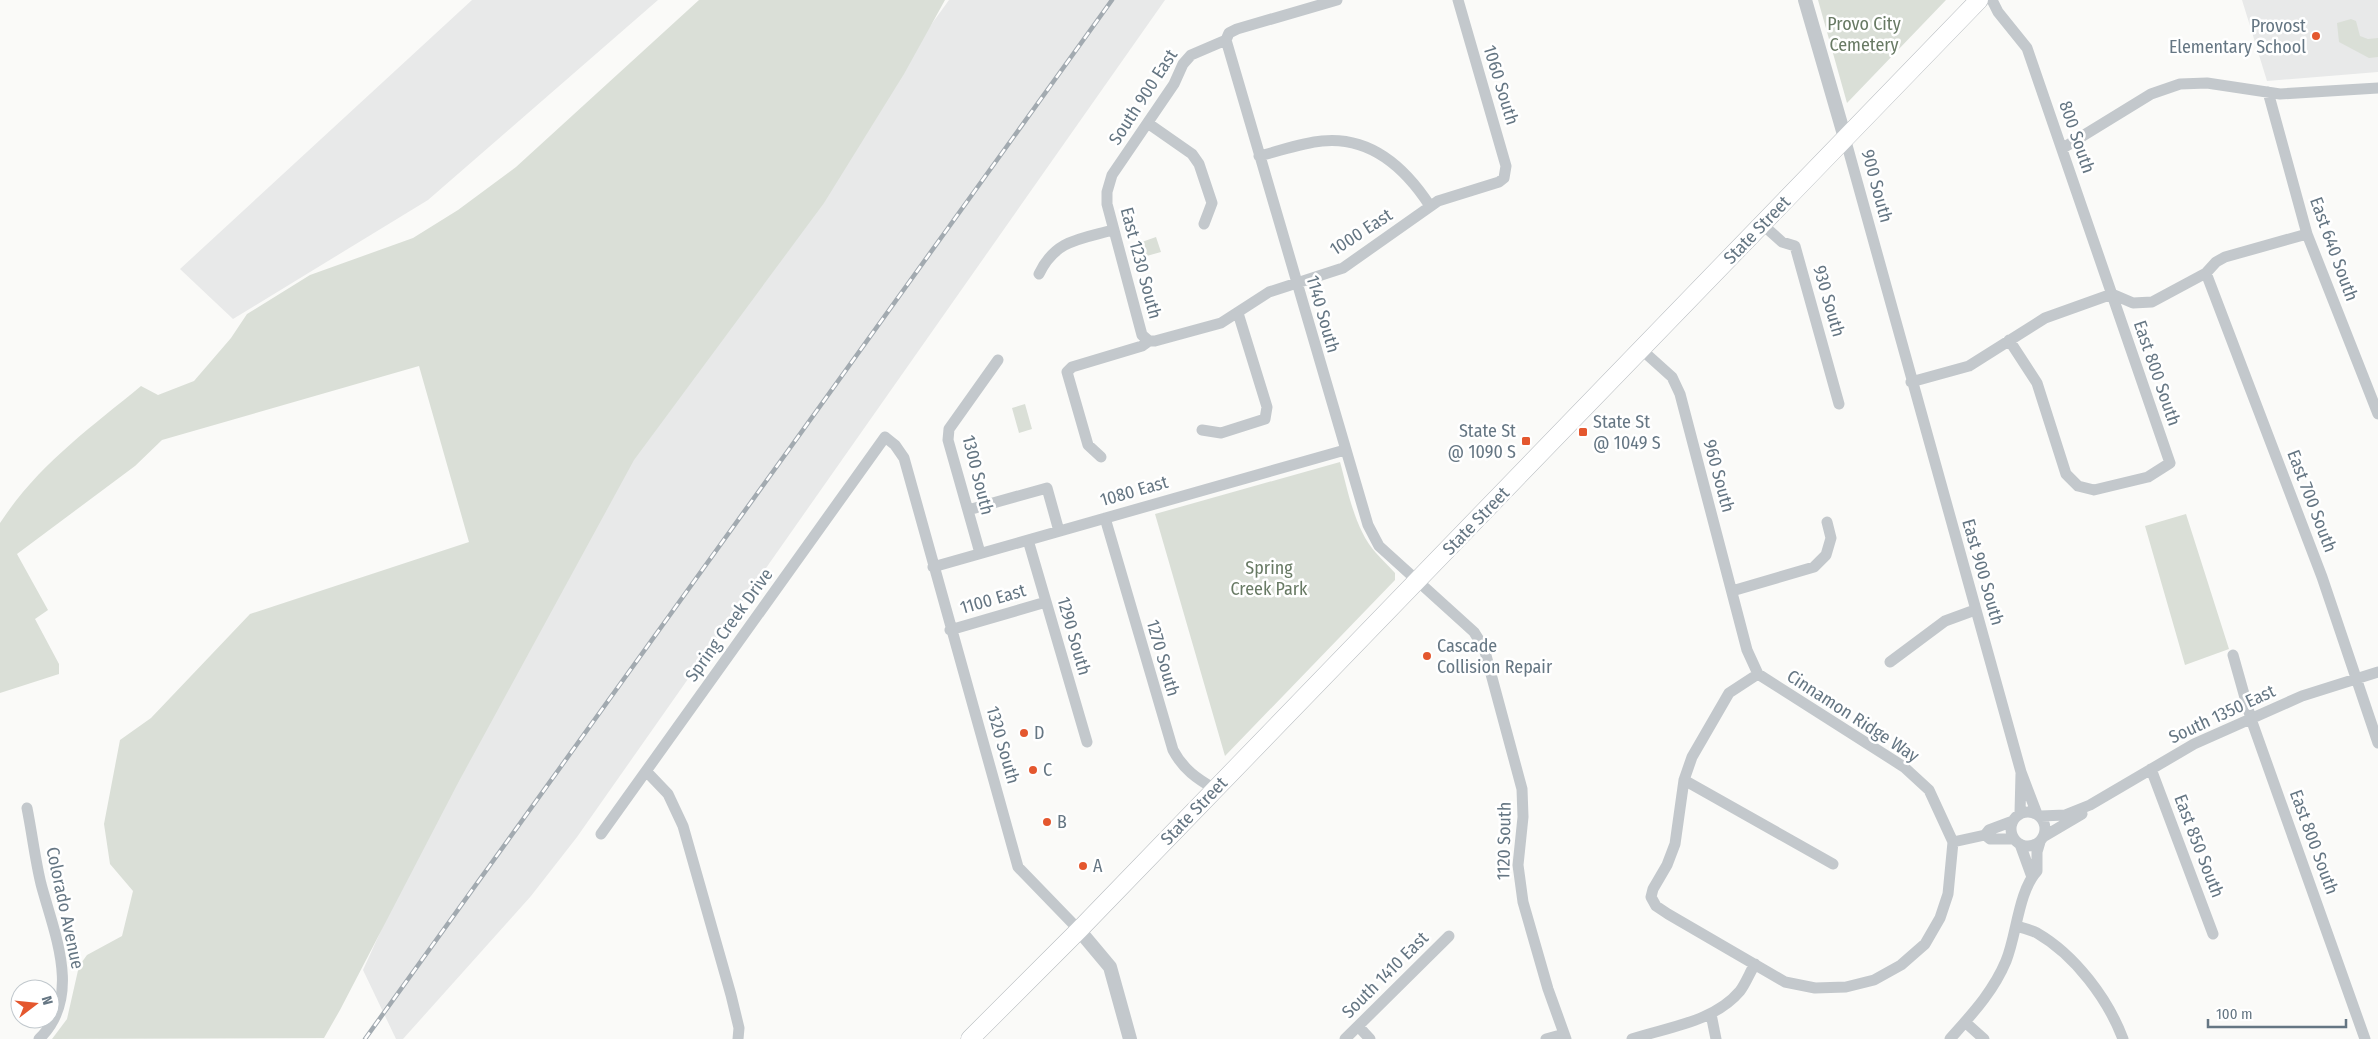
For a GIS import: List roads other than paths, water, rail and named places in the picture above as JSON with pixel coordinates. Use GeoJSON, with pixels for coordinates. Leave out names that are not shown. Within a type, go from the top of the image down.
{"type":"FeatureCollection","features":[{"type":"Feature","properties":{"kind":"main road","name":"State Street"},"geometry":{"type":"LineString","coordinates":[[970,1039],[1079,930],[1979,0]]}},
{"type":"Feature","properties":{"kind":"street","name":"South 900 East"},"geometry":{"type":"LineString","coordinates":[[1107,192],[1112,175],[1149,124],[1174,84],[1182,64],[1191,55],[1226,40],[1229,33],[1237,28],[1337,0]]}},
{"type":"Feature","properties":{"kind":"street","name":"1060 South"},"geometry":{"type":"LineString","coordinates":[[1458,0],[1507,170],[1502,180]]}},
{"type":"Feature","properties":{"kind":"street","name":"900 South"},"geometry":{"type":"LineString","coordinates":[[1805,0],[1845,138],[1911,382]]}},
{"type":"Feature","properties":{"kind":"street","name":"800 South"},"geometry":{"type":"LineString","coordinates":[[1992,0],[1998,12],[2028,48],[2112,294]]}},
{"type":"Feature","properties":{"kind":"street","name":"1140 South"},"geometry":{"type":"LineString","coordinates":[[1226,40],[1363,512],[1379,546],[1417,580]]}},
{"type":"Feature","properties":{"kind":"street"},"geometry":{"type":"LineString","coordinates":[[2063,148],[2151,94],[2180,84],[2207,83],[2280,94],[2378,88]]}},
{"type":"Feature","properties":{"kind":"street","name":"East 640 South"},"geometry":{"type":"LineString","coordinates":[[2268,92],[2307,234],[2378,414]]}},
{"type":"Feature","properties":{"kind":"street"},"geometry":{"type":"LineString","coordinates":[[1149,124],[1192,154],[1199,164],[1212,203],[1204,224]]}},
{"type":"Feature","properties":{"kind":"street"},"geometry":{"type":"LineString","coordinates":[[1259,156],[1323,141],[1351,142],[1383,154],[1404,172],[1430,206]]}},
{"type":"Feature","properties":{"kind":"street","name":"1000 East"},"geometry":{"type":"LineString","coordinates":[[1101,457],[1088,445],[1067,372],[1070,369],[1142,346],[1149,341],[1221,323],[1238,313],[1259,296],[1331,272],[1349,264],[1430,206],[1454,195],[1502,180]]}},
{"type":"Feature","properties":{"kind":"street","name":"East 1230 South"},"geometry":{"type":"LineString","coordinates":[[1107,192],[1107,204],[1113,230],[1142,335],[1149,341]]}},
{"type":"Feature","properties":{"kind":"street","name":"930 South"},"geometry":{"type":"LineString","coordinates":[[1762,225],[1782,242],[1795,246],[1839,404]]}},
{"type":"Feature","properties":{"kind":"street"},"geometry":{"type":"LineString","coordinates":[[1039,274],[1045,262],[1060,246],[1113,230]]}},
{"type":"Feature","properties":{"kind":"street"},"geometry":{"type":"LineString","coordinates":[[1911,382],[1969,366],[2045,318],[2112,294],[2133,303],[2155,302],[2206,273],[2216,262],[2225,257],[2307,234]]}},
{"type":"Feature","properties":{"kind":"street","name":"East 700 South"},"geometry":{"type":"LineString","coordinates":[[2206,273],[2322,578],[2378,743]]}},
{"type":"Feature","properties":{"kind":"street","name":"East 800 South"},"geometry":{"type":"LineString","coordinates":[[2009,340],[2037,383],[2066,474],[2078,486],[2094,490],[2148,478],[2170,463],[2112,294]]}},
{"type":"Feature","properties":{"kind":"street"},"geometry":{"type":"LineString","coordinates":[[1202,430],[1222,433],[1265,419],[1267,407],[1238,313]]}},
{"type":"Feature","properties":{"kind":"street","name":"960 South"},"geometry":{"type":"LineString","coordinates":[[1642,350],[1672,377],[1680,394],[1747,650],[1758,674]]}},
{"type":"Feature","properties":{"kind":"street","name":"1300 South"},"geometry":{"type":"LineString","coordinates":[[980,553],[948,440],[949,429],[998,360]]}},
{"type":"Feature","properties":{"kind":"street","name":"East 900 South"},"geometry":{"type":"LineString","coordinates":[[1911,382],[2021,772],[2039,815]]}},
{"type":"Feature","properties":{"kind":"street","name":"1320 South"},"geometry":{"type":"LineString","coordinates":[[885,437],[896,445],[904,458],[932,567],[1018,868],[1079,930],[1110,967],[1130,1039]]}},
{"type":"Feature","properties":{"kind":"street","name":"Spring Creek Drive"},"geometry":{"type":"LineString","coordinates":[[601,834],[885,437]]}},
{"type":"Feature","properties":{"kind":"street","name":"1080 East"},"geometry":{"type":"LineString","coordinates":[[932,567],[1345,450]]}},
{"type":"Feature","properties":{"kind":"street"},"geometry":{"type":"LineString","coordinates":[[968,510],[1047,488],[1059,531]]}},
{"type":"Feature","properties":{"kind":"street","name":"1270 South"},"geometry":{"type":"LineString","coordinates":[[1105,518],[1170,744],[1180,763],[1196,778],[1215,789]]}},
{"type":"Feature","properties":{"kind":"street"},"geometry":{"type":"LineString","coordinates":[[1732,591],[1814,567],[1826,555],[1831,538],[1827,522]]}},
{"type":"Feature","properties":{"kind":"street","name":"1290 South"},"geometry":{"type":"LineString","coordinates":[[1028,540],[1086,742]]}},
{"type":"Feature","properties":{"kind":"street","name":"1120 South"},"geometry":{"type":"LineString","coordinates":[[1417,580],[1474,632],[1484,648],[1490,664],[1522,790],[1523,817],[1518,865],[1522,902],[1548,989],[1565,1036]]}},
{"type":"Feature","properties":{"kind":"street","name":"1100 East"},"geometry":{"type":"LineString","coordinates":[[950,630],[1046,602]]}},
{"type":"Feature","properties":{"kind":"street"},"geometry":{"type":"LineString","coordinates":[[1890,662],[1945,621],[1975,610]]}},
{"type":"Feature","properties":{"kind":"street","name":"East 800 South"},"geometry":{"type":"LineString","coordinates":[[2233,655],[2252,719],[2365,1039]]}},
{"type":"Feature","properties":{"kind":"street","name":"South 1350 East"},"geometry":{"type":"LineString","coordinates":[[2039,815],[2065,815],[2090,805],[2194,744],[2302,696],[2357,677],[2378,672]]}},
{"type":"Feature","properties":{"kind":"street"},"geometry":{"type":"LineString","coordinates":[[1758,674],[1729,693],[1692,757],[1684,780],[1675,844],[1667,865],[1653,888],[1651,897],[1656,906],[1668,914],[1785,982],[1815,988],[1846,987],[1874,980],[1901,965],[1925,944],[1940,918],[1948,894],[1953,842],[1985,835],[1989,830],[2028,811],[2039,815],[2046,826],[2037,852],[2037,871],[2032,877],[2007,958],[1998,979],[1982,1003],[1950,1039]]}},
{"type":"Feature","properties":{"kind":"street","name":"Cinnamon Ridge Way"},"geometry":{"type":"LineString","coordinates":[[1758,674],[1904,767],[1929,790],[1953,842]]}},
{"type":"Feature","properties":{"kind":"street","name":"East 850 South"},"geometry":{"type":"LineString","coordinates":[[2151,769],[2213,934]]}},
{"type":"Feature","properties":{"kind":"street"},"geometry":{"type":"LineString","coordinates":[[646,771],[668,794],[683,826],[731,995],[739,1028],[738,1039]]}},
{"type":"Feature","properties":{"kind":"street","name":"East 900 South"},"geometry":{"type":"LineString","coordinates":[[2016,817],[2021,772]]}},
{"type":"Feature","properties":{"kind":"street"},"geometry":{"type":"LineString","coordinates":[[1684,780],[1833,864]]}},
{"type":"Feature","properties":{"kind":"street","name":"South 1350 East"},"geometry":{"type":"LineString","coordinates":[[2042,840],[2081,815],[2090,805]]}},
{"type":"Feature","properties":{"kind":"street","name":"Colorado Avenue"},"geometry":{"type":"LineString","coordinates":[[27,808],[41,881],[58,942],[62,970],[57,1015],[48,1030],[39,1039]]}},
{"type":"Feature","properties":{"kind":"street"},"geometry":{"type":"LineString","coordinates":[[2016,817],[2011,830],[2032,877]]}},
{"type":"Feature","properties":{"kind":"street"},"geometry":{"type":"LineString","coordinates":[[1985,835],[1990,839],[2017,842],[2030,846],[2042,840]]}},
{"type":"Feature","properties":{"kind":"street"},"geometry":{"type":"LineString","coordinates":[[2016,926],[2037,933],[2072,961],[2098,992],[2117,1022],[2123,1039]]}},
{"type":"Feature","properties":{"kind":"street","name":"South 1410 East"},"geometry":{"type":"LineString","coordinates":[[1345,1039],[1449,936]]}},
{"type":"Feature","properties":{"kind":"street"},"geometry":{"type":"LineString","coordinates":[[1632,1039],[1711,1014],[1724,1006],[1740,990],[1755,964]]}},
{"type":"Feature","properties":{"kind":"street"},"geometry":{"type":"LineString","coordinates":[[1711,1014],[1716,1039]]}},
{"type":"Feature","properties":{"kind":"street"},"geometry":{"type":"LineString","coordinates":[[1965,1022],[1984,1039]]}},
{"type":"Feature","properties":{"kind":"street"},"geometry":{"type":"LineString","coordinates":[[1358,1026],[1370,1039]]}},
{"type":"Feature","properties":{"kind":"street"},"geometry":{"type":"LineString","coordinates":[[1546,1039],[1565,1036]]}},
{"type":"Feature","properties":{"kind":"railway"},"geometry":{"type":"LineString","coordinates":[[365,1039],[1112,0]]}},
{"type":"Feature","properties":{"kind":"place","name":"Provost Elementary School"},"geometry":{"type":"Point","coordinates":[2316,36]}},
{"type":"Feature","properties":{"kind":"place","name":"State St @ 1049 S"},"geometry":{"type":"Point","coordinates":[1583,432]}},
{"type":"Feature","properties":{"kind":"place","name":"State St @ 1090 S"},"geometry":{"type":"Point","coordinates":[1526,441]}},
{"type":"Feature","properties":{"kind":"place","name":"Cascade Collision Repair"},"geometry":{"type":"Point","coordinates":[1427,656]}},
{"type":"Feature","properties":{"kind":"place","name":"D"},"geometry":{"type":"Point","coordinates":[1024,733]}},
{"type":"Feature","properties":{"kind":"place","name":"C"},"geometry":{"type":"Point","coordinates":[1033,770]}},
{"type":"Feature","properties":{"kind":"place","name":"B"},"geometry":{"type":"Point","coordinates":[1047,822]}},
{"type":"Feature","properties":{"kind":"place","name":"A"},"geometry":{"type":"Point","coordinates":[1083,866]}},
{"type":"Feature","properties":{"kind":"park label","name":"Provo City Cemetery"},"geometry":{"type":"Point","coordinates":[1864,34]}},
{"type":"Feature","properties":{"kind":"park label","name":"Spring Creek Park"},"geometry":{"type":"Point","coordinates":[1269,578]}}]}
